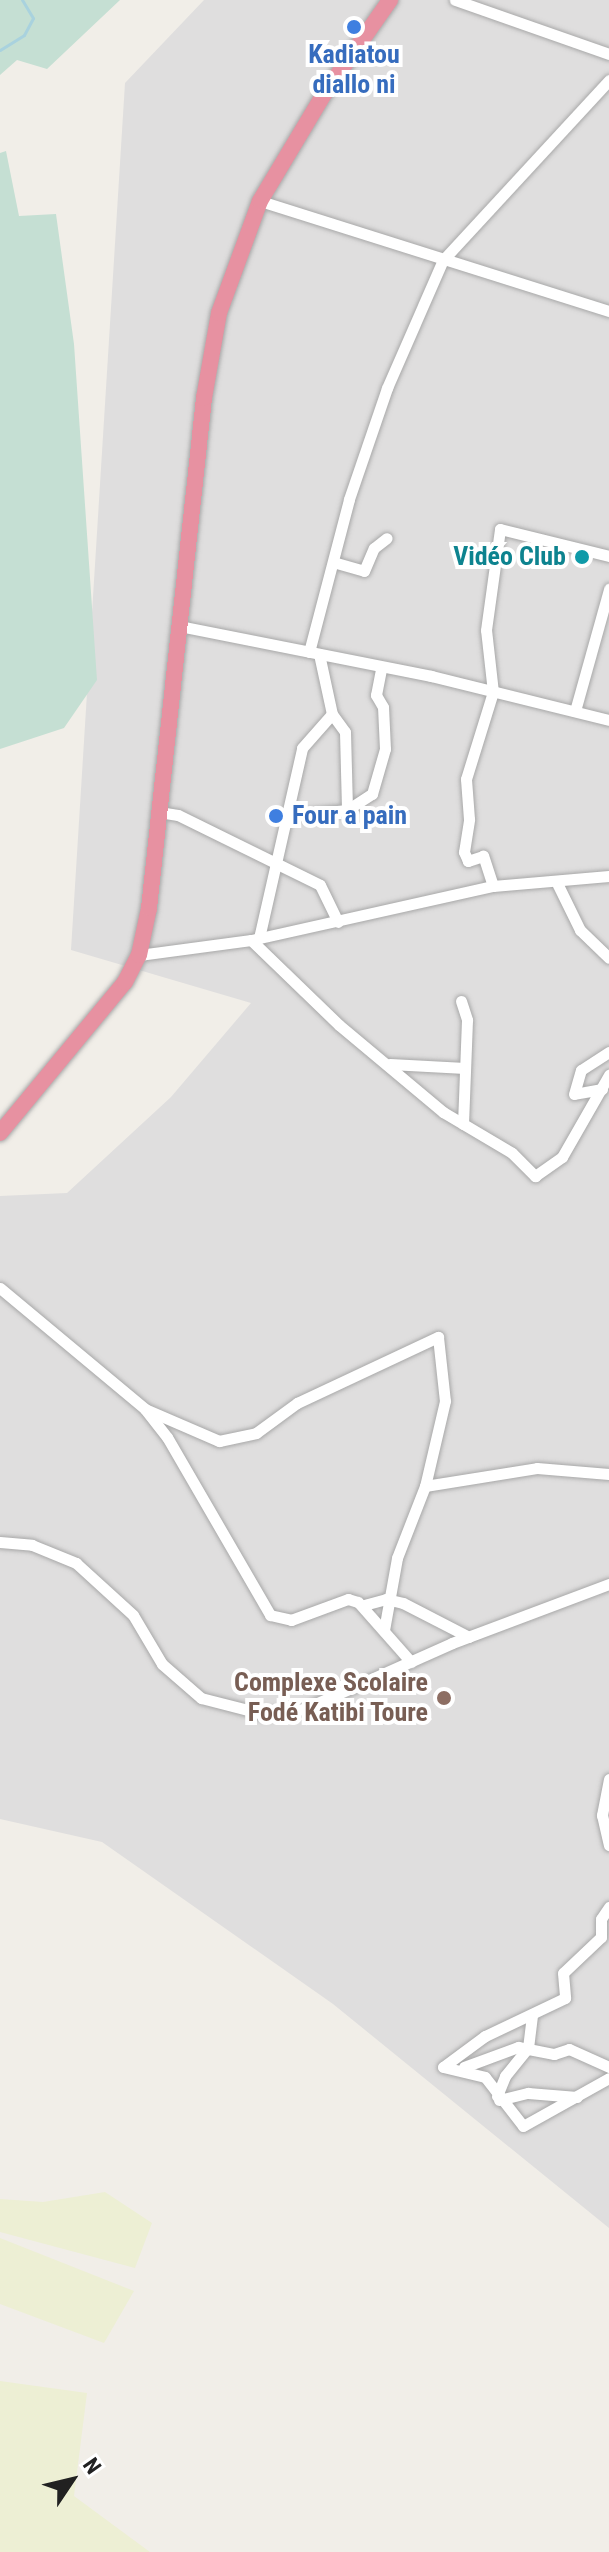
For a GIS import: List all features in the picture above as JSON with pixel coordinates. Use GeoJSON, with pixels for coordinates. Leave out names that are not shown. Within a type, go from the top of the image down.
{"type":"FeatureCollection","features":[{"type":"Feature","properties":{"kind":"highway"},"geometry":{"type":"LineString","coordinates":[[0,1133],[125,982],[139,955],[159,812],[204,398],[219,313],[260,201],[324,94],[390,0]]}},
{"type":"Feature","properties":{"kind":"street"},"geometry":{"type":"LineString","coordinates":[[455,0],[609,54]]}},
{"type":"Feature","properties":{"kind":"street"},"geometry":{"type":"LineString","coordinates":[[347,810],[345,732],[332,714],[314,653],[333,562],[387,388],[443,260],[609,80]]}},
{"type":"Feature","properties":{"kind":"street"},"geometry":{"type":"LineString","coordinates":[[260,201],[609,311]]}},
{"type":"Feature","properties":{"kind":"street"},"geometry":{"type":"LineString","coordinates":[[493,886],[483,856],[468,861],[464,852],[469,819],[466,779],[493,692],[486,630],[500,529],[609,556]]}},
{"type":"Feature","properties":{"kind":"street"},"geometry":{"type":"LineString","coordinates":[[333,562],[364,571],[374,548],[387,538]]}},
{"type":"Feature","properties":{"kind":"street"},"geometry":{"type":"LineString","coordinates":[[575,711],[609,589]]}},
{"type":"Feature","properties":{"kind":"street"},"geometry":{"type":"LineString","coordinates":[[179,626],[493,692],[609,720]]}},
{"type":"Feature","properties":{"kind":"street"},"geometry":{"type":"LineString","coordinates":[[289,816],[347,810],[372,794],[379,780],[385,749],[383,707],[376,695],[381,669]]}},
{"type":"Feature","properties":{"kind":"street"},"geometry":{"type":"LineString","coordinates":[[255,939],[289,816],[287,800],[302,748],[332,714]]}},
{"type":"Feature","properties":{"kind":"street"},"geometry":{"type":"LineString","coordinates":[[159,812],[186,819],[326,889],[338,922]]}},
{"type":"Feature","properties":{"kind":"street"},"geometry":{"type":"LineString","coordinates":[[139,955],[255,939],[493,886],[609,876]]}},
{"type":"Feature","properties":{"kind":"street"},"geometry":{"type":"LineString","coordinates":[[556,881],[580,930],[609,958]]}},
{"type":"Feature","properties":{"kind":"street"},"geometry":{"type":"LineString","coordinates":[[255,939],[339,1025],[463,1124],[541,1176],[571,1143],[609,1075]]}},
{"type":"Feature","properties":{"kind":"street"},"geometry":{"type":"LineString","coordinates":[[461,1001],[467,1020],[463,1124]]}},
{"type":"Feature","properties":{"kind":"street"},"geometry":{"type":"LineString","coordinates":[[602,1089],[574,1094],[581,1070],[609,1052]]}},
{"type":"Feature","properties":{"kind":"street"},"geometry":{"type":"LineString","coordinates":[[390,1064],[465,1068]]}},
{"type":"Feature","properties":{"kind":"street"},"geometry":{"type":"LineString","coordinates":[[0,1288],[145,1409],[167,1437],[270,1615],[291,1620],[348,1599],[364,1605],[411,1662]]}},
{"type":"Feature","properties":{"kind":"street"},"geometry":{"type":"LineString","coordinates":[[145,1409],[219,1441],[256,1433],[297,1403],[438,1337],[445,1401],[425,1486],[397,1558],[384,1630]]}},
{"type":"Feature","properties":{"kind":"street"},"geometry":{"type":"LineString","coordinates":[[425,1486],[537,1468],[609,1474]]}},
{"type":"Feature","properties":{"kind":"street"},"geometry":{"type":"LineString","coordinates":[[0,1542],[32,1545],[76,1563],[133,1615],[162,1664],[201,1698],[264,1714],[304,1709],[469,1637],[609,1584]]}},
{"type":"Feature","properties":{"kind":"street"},"geometry":{"type":"LineString","coordinates":[[364,1605],[391,1600],[469,1637]]}},
{"type":"Feature","properties":{"kind":"street"},"geometry":{"type":"LineString","coordinates":[[609,1779],[602,1815],[609,1845]]}},
{"type":"Feature","properties":{"kind":"street"},"geometry":{"type":"LineString","coordinates":[[609,1907],[601,1919],[601,1937],[563,1973],[565,1998],[485,2036],[443,2065],[485,2077],[498,2098],[523,2126],[609,2078]]}},
{"type":"Feature","properties":{"kind":"street"},"geometry":{"type":"LineString","coordinates":[[498,2098],[505,2076],[528,2048],[532,2014]]}},
{"type":"Feature","properties":{"kind":"street"},"geometry":{"type":"LineString","coordinates":[[462,2068],[499,2051],[528,2048],[554,2054],[569,2049],[609,2067]]}},
{"type":"Feature","properties":{"kind":"street"},"geometry":{"type":"LineString","coordinates":[[498,2098],[528,2093],[577,2097]]}},
{"type":"Feature","properties":{"kind":"shaded area"},"geometry":{"type":"Polygon","coordinates":[[[204,0],[609,0],[609,2228],[333,2004],[102,1842],[0,1819],[0,1196],[67,1193],[171,1097],[251,1003],[71,950],[125,83],[204,0]]]}},
{"type":"Feature","properties":{"kind":"green space"},"geometry":{"type":"Polygon","coordinates":[[[0,0],[120,0],[47,69],[17,60],[0,75],[0,0]]]}},
{"type":"Feature","properties":{"kind":"green space"},"geometry":{"type":"Polygon","coordinates":[[[6,151],[19,216],[56,214],[74,344],[97,680],[64,728],[0,749],[0,153],[6,151]]]}},
{"type":"Feature","properties":{"kind":"green space"},"geometry":{"type":"Polygon","coordinates":[[[105,2192],[152,2223],[135,2268],[0,2232],[0,2199],[43,2202],[105,2192]]]}},
{"type":"Feature","properties":{"kind":"green space"},"geometry":{"type":"Polygon","coordinates":[[[0,2238],[134,2291],[104,2343],[0,2304],[0,2238]]]}},
{"type":"Feature","properties":{"kind":"green space"},"geometry":{"type":"Polygon","coordinates":[[[0,2381],[87,2393],[74,2496],[150,2552],[0,2552],[0,2381]]]}},
{"type":"Feature","properties":{"kind":"waterway"},"geometry":{"type":"LineString","coordinates":[[0,50],[24,35],[33,18],[22,0]]}},
{"type":"Feature","properties":{"kind":"place","name":"Kadiatou diallo ni"},"geometry":{"type":"Point","coordinates":[354,27]}},
{"type":"Feature","properties":{"kind":"place","name":"Vidéo Club"},"geometry":{"type":"Point","coordinates":[582,557]}},
{"type":"Feature","properties":{"kind":"place","name":"Four a pain"},"geometry":{"type":"Point","coordinates":[276,816]}},
{"type":"Feature","properties":{"kind":"place","name":"Complexe Scolaire Fodé Katibi Toure"},"geometry":{"type":"Point","coordinates":[444,1698]}}]}
